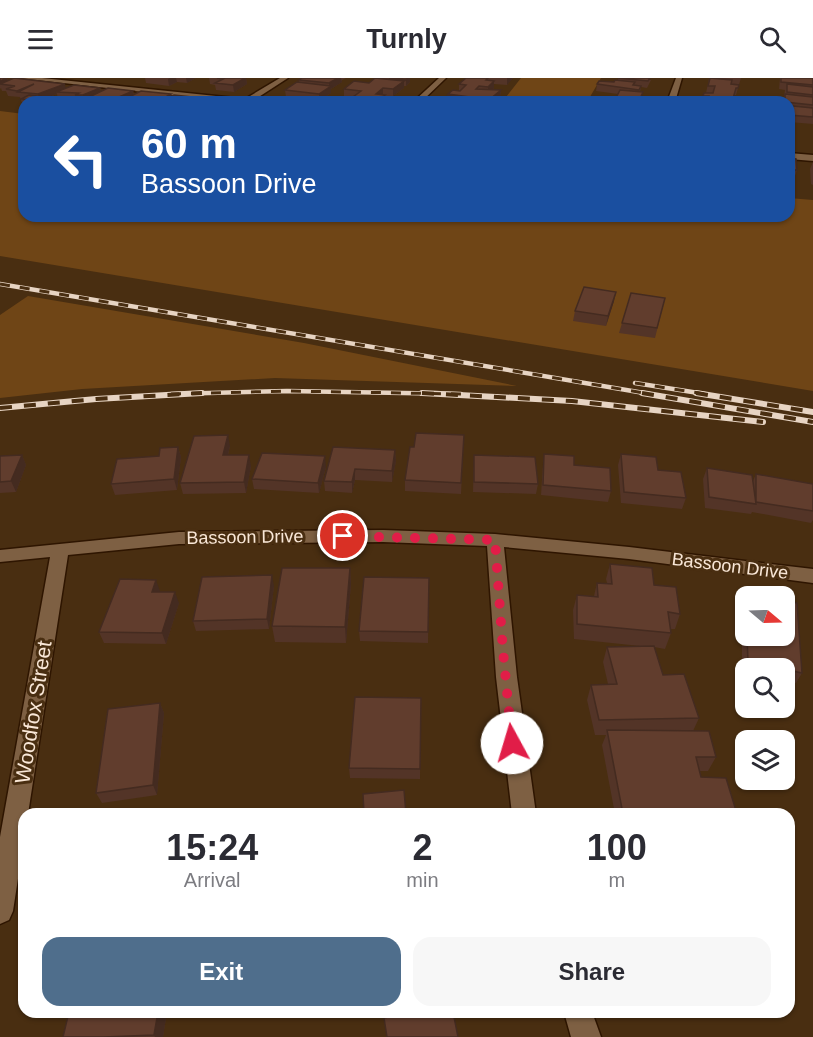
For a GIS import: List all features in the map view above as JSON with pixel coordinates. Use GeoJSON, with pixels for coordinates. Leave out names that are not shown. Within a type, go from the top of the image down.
{"type":"FeatureCollection","features":[{"type":"Feature","properties":{"kind":"street"},"geometry":{"type":"LineString","coordinates":[[22,78],[198,96]]}},
{"type":"Feature","properties":{"kind":"street"},"geometry":{"type":"LineString","coordinates":[[111,87],[130,78]]}},
{"type":"Feature","properties":{"kind":"street"},"geometry":{"type":"LineString","coordinates":[[255,96],[285,78]]}},
{"type":"Feature","properties":{"kind":"street"},"geometry":{"type":"LineString","coordinates":[[424,96],[443,78]]}},
{"type":"Feature","properties":{"kind":"street"},"geometry":{"type":"LineString","coordinates":[[673,96],[679,78]]}},
{"type":"Feature","properties":{"kind":"street"},"geometry":{"type":"LineString","coordinates":[[795,156],[813,158]]}},
{"type":"Feature","properties":{"kind":"street","name":"Bassoon Drive"},"geometry":{"type":"LineString","coordinates":[[0,556],[180,538],[383,536],[495,540],[629,553],[813,576]]}},
{"type":"Feature","properties":{"kind":"street"},"geometry":{"type":"LineString","coordinates":[[495,540],[512,743],[524,808]]}},
{"type":"Feature","properties":{"kind":"street","name":"Woodfox Street"},"geometry":{"type":"LineString","coordinates":[[0,911],[60,549]]}},
{"type":"Feature","properties":{"kind":"street"},"geometry":{"type":"LineString","coordinates":[[580,1018],[586,1037]]}},
{"type":"Feature","properties":{"kind":"shaded area"},"geometry":{"type":"Polygon","coordinates":[[[521,78],[601,78],[590,96],[507,96],[521,78]]]}},
{"type":"Feature","properties":{"kind":"shaded area"},"geometry":{"type":"Polygon","coordinates":[[[0,111],[18,113],[18,222],[795,222],[795,198],[813,200],[813,391],[0,256],[0,111]]]}},
{"type":"Feature","properties":{"kind":"shaded area"},"geometry":{"type":"Polygon","coordinates":[[[28,296],[304,343],[517,386],[275,378],[82,389],[0,398],[0,315],[28,296]]]}},
{"type":"Feature","properties":{"kind":"building"},"geometry":{"type":"Polygon","coordinates":[[[14,78],[65,84],[38,94],[18,92],[34,84],[17,91],[6,89],[15,86],[0,84],[14,78]]]}},
{"type":"Feature","properties":{"kind":"building"},"geometry":{"type":"Polygon","coordinates":[[[217,78],[245,78],[233,85],[215,83],[223,79],[217,78]]]}},
{"type":"Feature","properties":{"kind":"building"},"geometry":{"type":"Polygon","coordinates":[[[302,78],[338,78],[329,83],[299,80],[302,78]]]}},
{"type":"Feature","properties":{"kind":"building"},"geometry":{"type":"Polygon","coordinates":[[[375,78],[404,81],[393,89],[383,88],[376,94],[385,95],[384,96],[354,96],[361,91],[344,89],[354,81],[369,83],[375,78]]]}},
{"type":"Feature","properties":{"kind":"building"},"geometry":{"type":"Polygon","coordinates":[[[466,78],[488,78],[486,80],[494,81],[488,87],[479,86],[476,89],[501,90],[494,96],[448,94],[453,90],[460,91],[466,85],[459,84],[466,78]]]}},
{"type":"Feature","properties":{"kind":"building"},"geometry":{"type":"Polygon","coordinates":[[[618,78],[650,78],[648,81],[618,78]]]}},
{"type":"Feature","properties":{"kind":"building"},"geometry":{"type":"Polygon","coordinates":[[[710,78],[732,80],[731,84],[739,85],[734,96],[703,96],[704,93],[713,93],[715,86],[708,86],[710,78]]]}},
{"type":"Feature","properties":{"kind":"building"},"geometry":{"type":"Polygon","coordinates":[[[781,78],[813,78],[813,85],[781,82],[781,78]]]}},
{"type":"Feature","properties":{"kind":"building"},"geometry":{"type":"Polygon","coordinates":[[[615,80],[635,82],[633,85],[641,86],[639,90],[597,84],[599,81],[614,82],[615,80]]]}},
{"type":"Feature","properties":{"kind":"building"},"geometry":{"type":"Polygon","coordinates":[[[297,82],[331,86],[319,94],[285,90],[297,82]]]}},
{"type":"Feature","properties":{"kind":"building"},"geometry":{"type":"Polygon","coordinates":[[[787,84],[813,87],[813,95],[787,92],[787,84]]]}},
{"type":"Feature","properties":{"kind":"building"},"geometry":{"type":"Polygon","coordinates":[[[74,85],[100,88],[83,95],[56,92],[74,85]]]}},
{"type":"Feature","properties":{"kind":"building"},"geometry":{"type":"Polygon","coordinates":[[[108,88],[133,91],[121,96],[91,96],[108,88]]]}},
{"type":"Feature","properties":{"kind":"building"},"geometry":{"type":"Polygon","coordinates":[[[620,90],[643,92],[641,96],[617,96],[620,90]]]}},
{"type":"Feature","properties":{"kind":"building"},"geometry":{"type":"Polygon","coordinates":[[[141,91],[171,94],[168,96],[131,96],[141,91]]]}},
{"type":"Feature","properties":{"kind":"building"},"geometry":{"type":"Polygon","coordinates":[[[785,94],[813,97],[813,105],[795,103],[795,96],[785,96],[785,94]]]}},
{"type":"Feature","properties":{"kind":"building"},"geometry":{"type":"Polygon","coordinates":[[[795,106],[813,108],[813,117],[795,116],[795,106]]]}},
{"type":"Feature","properties":{"kind":"building"},"geometry":{"type":"Polygon","coordinates":[[[584,287],[616,292],[608,316],[575,311],[584,287]]]}},
{"type":"Feature","properties":{"kind":"building"},"geometry":{"type":"Polygon","coordinates":[[[631,293],[665,298],[657,328],[622,323],[631,293]]]}},
{"type":"Feature","properties":{"kind":"building"},"geometry":{"type":"Polygon","coordinates":[[[416,433],[464,435],[461,483],[405,480],[410,447],[414,447],[416,433]]]}},
{"type":"Feature","properties":{"kind":"building"},"geometry":{"type":"Polygon","coordinates":[[[228,435],[223,455],[249,455],[244,482],[180,483],[194,436],[228,435]]]}},
{"type":"Feature","properties":{"kind":"building"},"geometry":{"type":"Polygon","coordinates":[[[178,447],[174,479],[111,484],[117,459],[159,456],[160,448],[178,447]]]}},
{"type":"Feature","properties":{"kind":"building"},"geometry":{"type":"Polygon","coordinates":[[[333,447],[395,450],[392,471],[355,469],[352,482],[324,481],[333,447]]]}},
{"type":"Feature","properties":{"kind":"building"},"geometry":{"type":"Polygon","coordinates":[[[262,453],[325,456],[318,483],[252,479],[262,453]]]}},
{"type":"Feature","properties":{"kind":"building"},"geometry":{"type":"Polygon","coordinates":[[[544,454],[574,456],[574,465],[610,468],[611,491],[543,485],[544,454]]]}},
{"type":"Feature","properties":{"kind":"building"},"geometry":{"type":"Polygon","coordinates":[[[621,454],[656,457],[658,470],[681,472],[686,498],[624,492],[621,454]]]}},
{"type":"Feature","properties":{"kind":"building"},"geometry":{"type":"Polygon","coordinates":[[[22,455],[11,481],[0,482],[0,456],[22,455]]]}},
{"type":"Feature","properties":{"kind":"building"},"geometry":{"type":"Polygon","coordinates":[[[474,455],[535,457],[538,484],[474,482],[474,455]]]}},
{"type":"Feature","properties":{"kind":"building"},"geometry":{"type":"Polygon","coordinates":[[[707,468],[752,475],[756,504],[709,497],[707,468]]]}},
{"type":"Feature","properties":{"kind":"building"},"geometry":{"type":"Polygon","coordinates":[[[756,474],[813,484],[813,511],[756,502],[756,474]]]}},
{"type":"Feature","properties":{"kind":"building"},"geometry":{"type":"Polygon","coordinates":[[[610,564],[652,568],[654,585],[676,587],[680,614],[668,612],[671,633],[577,624],[577,595],[598,597],[597,583],[612,584],[610,564]]]}},
{"type":"Feature","properties":{"kind":"building"},"geometry":{"type":"Polygon","coordinates":[[[282,568],[350,568],[345,627],[272,626],[282,568]]]}},
{"type":"Feature","properties":{"kind":"building"},"geometry":{"type":"Polygon","coordinates":[[[272,575],[267,619],[193,621],[202,577],[272,575]]]}},
{"type":"Feature","properties":{"kind":"building"},"geometry":{"type":"Polygon","coordinates":[[[364,577],[429,578],[428,632],[359,631],[364,577]]]}},
{"type":"Feature","properties":{"kind":"building"},"geometry":{"type":"Polygon","coordinates":[[[120,579],[156,580],[152,592],[175,592],[162,633],[99,632],[120,579]]]}},
{"type":"Feature","properties":{"kind":"building"},"geometry":{"type":"Polygon","coordinates":[[[795,603],[797,603],[802,673],[795,671],[795,658],[748,658],[747,646],[795,646],[795,603]]]}},
{"type":"Feature","properties":{"kind":"building"},"geometry":{"type":"Polygon","coordinates":[[[654,646],[663,675],[684,674],[699,718],[599,720],[591,685],[617,684],[607,647],[654,646]]]}},
{"type":"Feature","properties":{"kind":"building"},"geometry":{"type":"Polygon","coordinates":[[[355,697],[421,698],[420,769],[349,768],[355,697]]]}},
{"type":"Feature","properties":{"kind":"building"},"geometry":{"type":"Polygon","coordinates":[[[160,703],[153,785],[96,793],[108,709],[160,703]]]}},
{"type":"Feature","properties":{"kind":"building"},"geometry":{"type":"Polygon","coordinates":[[[607,730],[709,731],[716,757],[696,757],[701,777],[726,778],[735,808],[622,808],[607,730]]]}},
{"type":"Feature","properties":{"kind":"building"},"geometry":{"type":"Polygon","coordinates":[[[404,790],[406,808],[364,808],[363,794],[404,790]]]}},
{"type":"Feature","properties":{"kind":"building"},"geometry":{"type":"Polygon","coordinates":[[[68,1018],[157,1018],[154,1035],[63,1037],[68,1018]]]}},
{"type":"Feature","properties":{"kind":"building"},"geometry":{"type":"Polygon","coordinates":[[[384,1018],[454,1018],[458,1037],[387,1037],[384,1018]]]}},
{"type":"Feature","properties":{"kind":"railway"},"geometry":{"type":"LineString","coordinates":[[0,284],[650,394]]}},
{"type":"Feature","properties":{"kind":"railway"},"geometry":{"type":"LineString","coordinates":[[635,383],[705,394]]}},
{"type":"Feature","properties":{"kind":"railway"},"geometry":{"type":"LineString","coordinates":[[196,393],[287,391],[431,393]]}},
{"type":"Feature","properties":{"kind":"railway"},"geometry":{"type":"LineString","coordinates":[[0,408],[96,399],[196,393]]}},
{"type":"Feature","properties":{"kind":"railway"},"geometry":{"type":"LineString","coordinates":[[171,394],[196,393]]}},
{"type":"Feature","properties":{"kind":"railway"},"geometry":{"type":"LineString","coordinates":[[196,393],[202,393]]}},
{"type":"Feature","properties":{"kind":"railway"},"geometry":{"type":"LineString","coordinates":[[422,393],[431,393]]}},
{"type":"Feature","properties":{"kind":"railway"},"geometry":{"type":"LineString","coordinates":[[431,393],[461,394]]}},
{"type":"Feature","properties":{"kind":"railway"},"geometry":{"type":"LineString","coordinates":[[431,393],[572,401],[763,422]]}},
{"type":"Feature","properties":{"kind":"railway"},"geometry":{"type":"LineString","coordinates":[[642,393],[813,422]]}},
{"type":"Feature","properties":{"kind":"railway"},"geometry":{"type":"LineString","coordinates":[[696,393],[813,412]]}},
{"type":"Feature","properties":{"kind":"route"},"geometry":{"type":"LineString","coordinates":[[343,536],[495,540],[512,743]]}}]}
